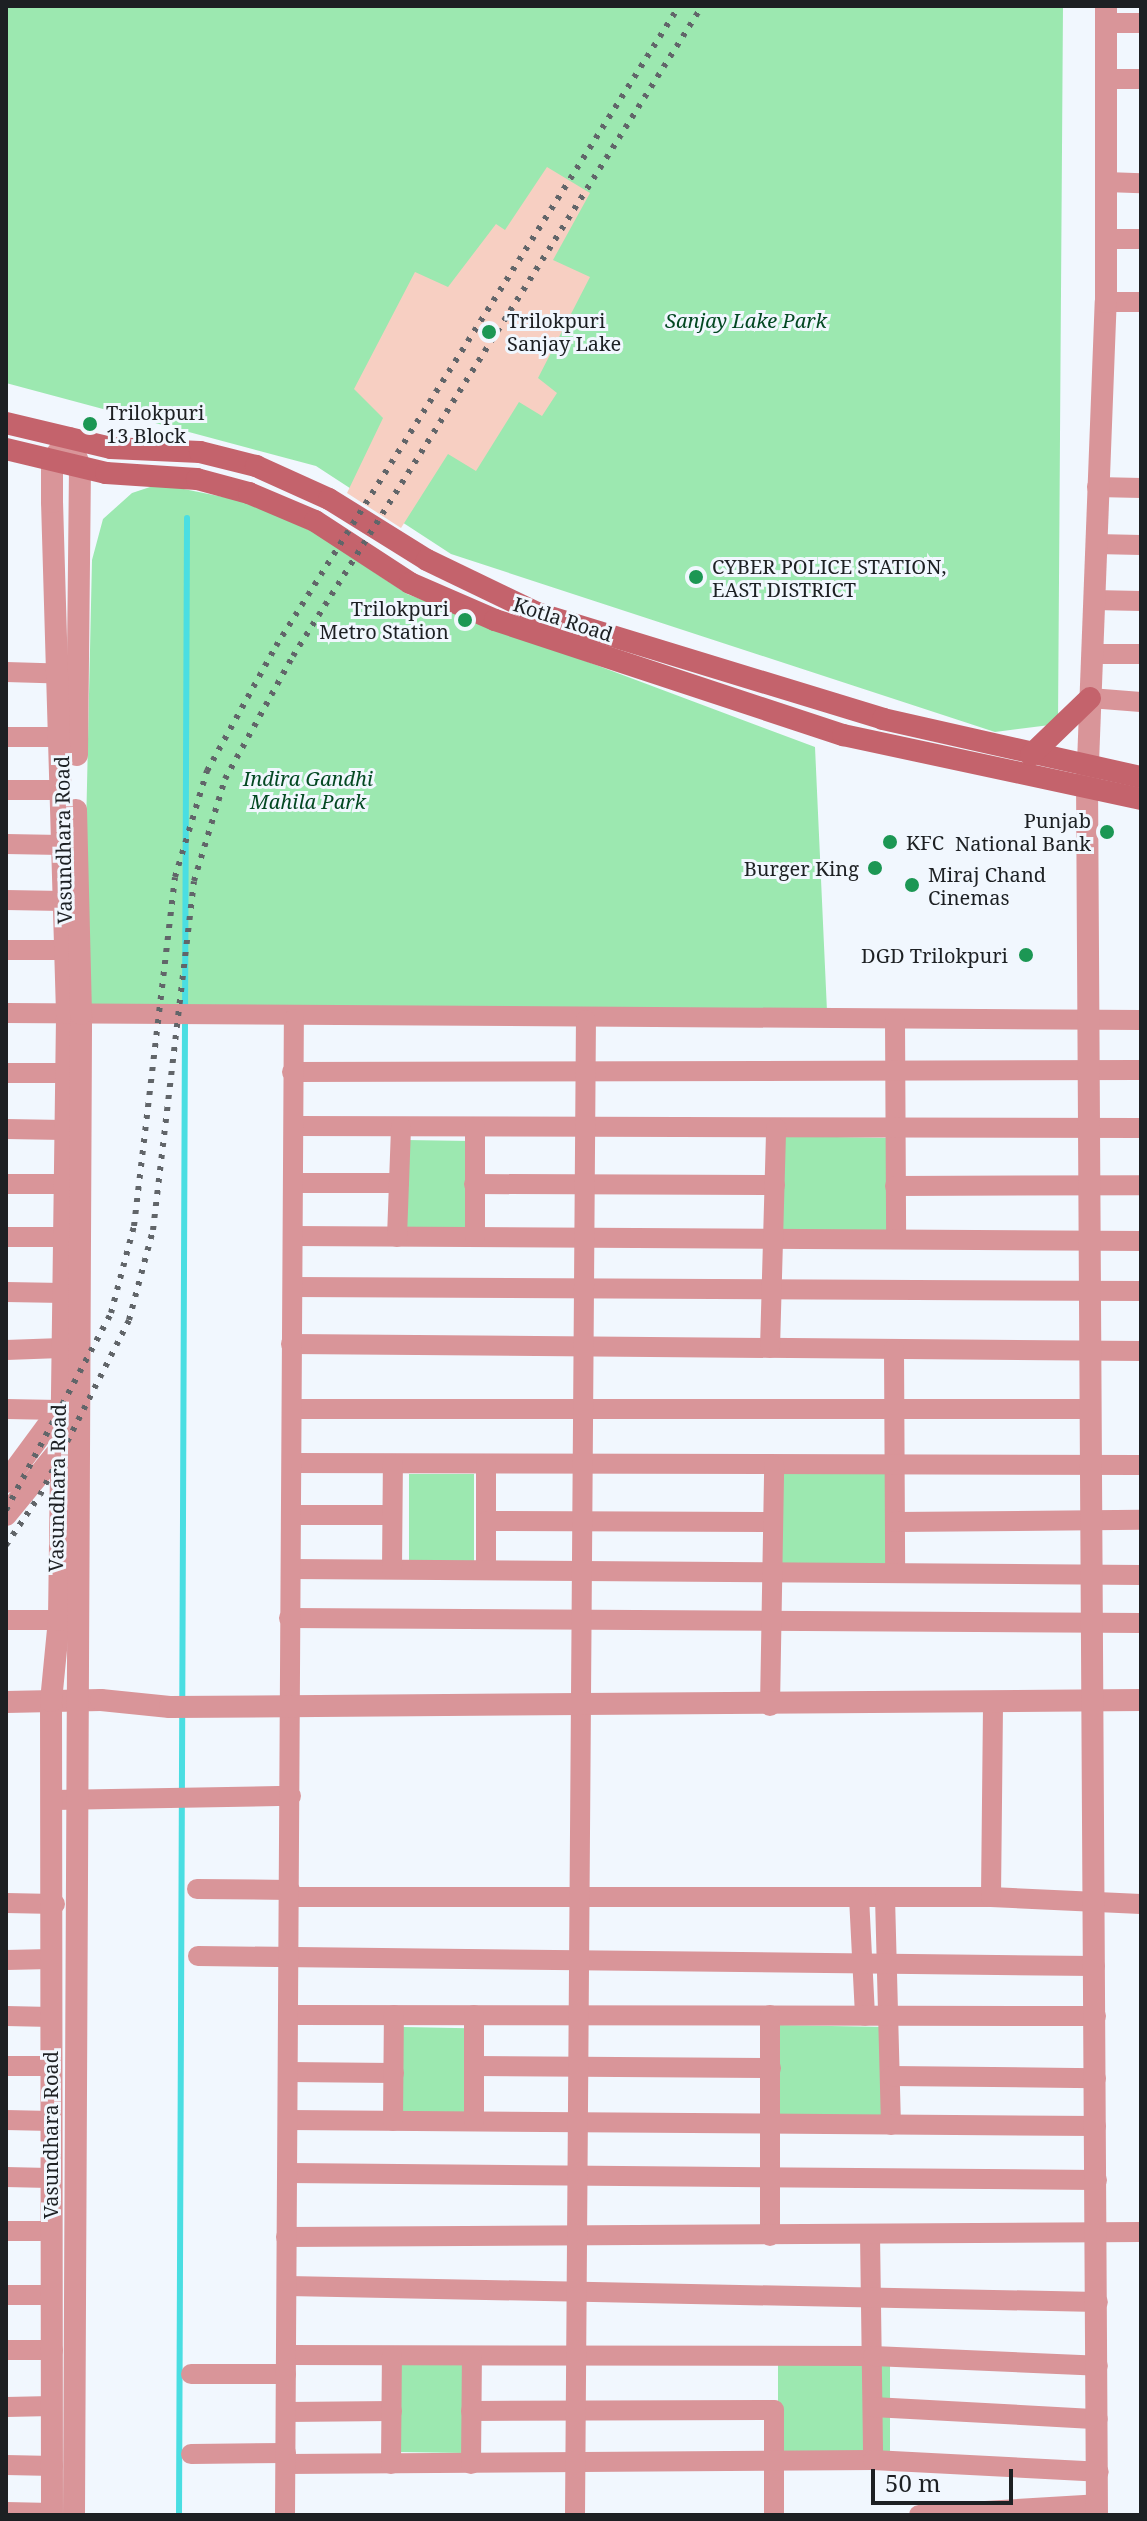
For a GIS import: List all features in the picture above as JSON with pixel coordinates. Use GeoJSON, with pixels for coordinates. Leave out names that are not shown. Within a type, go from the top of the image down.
{"type":"FeatureCollection","features":[{"type":"Feature","properties":{"kind":"main road","name":"Kotla Road"},"geometry":{"type":"LineString","coordinates":[[6,423],[111,448],[200,452],[256,466],[329,499],[427,560],[537,613],[883,719],[1031,755],[1141,799]]}},
{"type":"Feature","properties":{"kind":"main road","name":"Kotla Road"},"geometry":{"type":"LineString","coordinates":[[6,449],[80,467],[197,479],[249,493],[315,521],[410,583],[495,620],[843,735],[1088,778],[1141,777]]}},
{"type":"Feature","properties":{"kind":"main road"},"geometry":{"type":"LineString","coordinates":[[1031,755],[1090,698]]}},
{"type":"Feature","properties":{"kind":"street"},"geometry":{"type":"LineString","coordinates":[[919,2515],[1097,2510],[1096,2016],[1090,1623],[1090,1128],[1087,1069],[1088,778],[1106,302],[1106,14],[1141,23]]}},
{"type":"Feature","properties":{"kind":"street"},"geometry":{"type":"LineString","coordinates":[[1106,79],[1141,79]]}},
{"type":"Feature","properties":{"kind":"street"},"geometry":{"type":"LineString","coordinates":[[1106,182],[1141,183]]}},
{"type":"Feature","properties":{"kind":"street"},"geometry":{"type":"LineString","coordinates":[[1106,239],[1141,239]]}},
{"type":"Feature","properties":{"kind":"street"},"geometry":{"type":"LineString","coordinates":[[1106,302],[1141,302]]}},
{"type":"Feature","properties":{"kind":"street"},"geometry":{"type":"LineString","coordinates":[[52,460],[69,438]]}},
{"type":"Feature","properties":{"kind":"street"},"geometry":{"type":"LineString","coordinates":[[69,438],[80,467]]}},
{"type":"Feature","properties":{"kind":"street","name":"Vasundhara Road"},"geometry":{"type":"LineString","coordinates":[[52,460],[68,674],[74,1014],[41,1455],[59,1620],[51,1701],[65,1800],[59,2514]]}},
{"type":"Feature","properties":{"kind":"street","name":"Vasundhara Road"},"geometry":{"type":"LineString","coordinates":[[59,2514],[53,2466],[52,2406],[49,2178],[51,1959],[65,1800],[78,1701],[41,1455],[59,1410],[65,1184],[64,1073],[74,1014],[64,950],[62,737],[80,467]]}},
{"type":"Feature","properties":{"kind":"street"},"geometry":{"type":"LineString","coordinates":[[1097,487],[1141,488]]}},
{"type":"Feature","properties":{"kind":"street"},"geometry":{"type":"LineString","coordinates":[[1096,544],[1141,545]]}},
{"type":"Feature","properties":{"kind":"street"},"geometry":{"type":"LineString","coordinates":[[1094,600],[1141,601]]}},
{"type":"Feature","properties":{"kind":"street"},"geometry":{"type":"LineString","coordinates":[[1095,654],[1141,654]]}},
{"type":"Feature","properties":{"kind":"street"},"geometry":{"type":"LineString","coordinates":[[6,672],[68,674]]}},
{"type":"Feature","properties":{"kind":"street"},"geometry":{"type":"LineString","coordinates":[[1090,698],[1141,702]]}},
{"type":"Feature","properties":{"kind":"street"},"geometry":{"type":"LineString","coordinates":[[6,737],[62,737]]}},
{"type":"Feature","properties":{"kind":"street"},"geometry":{"type":"LineString","coordinates":[[6,790],[62,790]]}},
{"type":"Feature","properties":{"kind":"street"},"geometry":{"type":"LineString","coordinates":[[6,844],[61,845]]}},
{"type":"Feature","properties":{"kind":"street"},"geometry":{"type":"LineString","coordinates":[[6,900],[63,901]]}},
{"type":"Feature","properties":{"kind":"street"},"geometry":{"type":"LineString","coordinates":[[6,950],[64,950]]}},
{"type":"Feature","properties":{"kind":"street"},"geometry":{"type":"LineString","coordinates":[[6,1013],[175,1014],[294,1019],[1141,1020]]}},
{"type":"Feature","properties":{"kind":"street"},"geometry":{"type":"LineString","coordinates":[[285,2515],[294,1019]]}},
{"type":"Feature","properties":{"kind":"street"},"geometry":{"type":"LineString","coordinates":[[575,2515],[579,1620],[586,1020]]}},
{"type":"Feature","properties":{"kind":"street"},"geometry":{"type":"LineString","coordinates":[[895,1021],[896,1239]]}},
{"type":"Feature","properties":{"kind":"street"},"geometry":{"type":"LineString","coordinates":[[292,1072],[894,1074],[1141,1070]]}},
{"type":"Feature","properties":{"kind":"street"},"geometry":{"type":"LineString","coordinates":[[6,1073],[64,1073]]}},
{"type":"Feature","properties":{"kind":"street"},"geometry":{"type":"LineString","coordinates":[[294,1126],[1141,1128]]}},
{"type":"Feature","properties":{"kind":"street"},"geometry":{"type":"LineString","coordinates":[[397,1237],[401,1127]]}},
{"type":"Feature","properties":{"kind":"street"},"geometry":{"type":"LineString","coordinates":[[475,1127],[475,1237]]}},
{"type":"Feature","properties":{"kind":"street"},"geometry":{"type":"LineString","coordinates":[[770,1348],[776,1128]]}},
{"type":"Feature","properties":{"kind":"street"},"geometry":{"type":"LineString","coordinates":[[6,1129],[64,1130]]}},
{"type":"Feature","properties":{"kind":"street"},"geometry":{"type":"LineString","coordinates":[[293,1183],[399,1183]]}},
{"type":"Feature","properties":{"kind":"street"},"geometry":{"type":"LineString","coordinates":[[6,1184],[65,1184]]}},
{"type":"Feature","properties":{"kind":"street"},"geometry":{"type":"LineString","coordinates":[[474,1184],[775,1185]]}},
{"type":"Feature","properties":{"kind":"street"},"geometry":{"type":"LineString","coordinates":[[895,1186],[1141,1185]]}},
{"type":"Feature","properties":{"kind":"street"},"geometry":{"type":"LineString","coordinates":[[293,1236],[1141,1241]]}},
{"type":"Feature","properties":{"kind":"street"},"geometry":{"type":"LineString","coordinates":[[6,1237],[63,1237]]}},
{"type":"Feature","properties":{"kind":"street"},"geometry":{"type":"LineString","coordinates":[[293,1287],[1141,1291]]}},
{"type":"Feature","properties":{"kind":"street"},"geometry":{"type":"LineString","coordinates":[[6,1292],[63,1293]]}},
{"type":"Feature","properties":{"kind":"street"},"geometry":{"type":"LineString","coordinates":[[291,1344],[1141,1351]]}},
{"type":"Feature","properties":{"kind":"street"},"geometry":{"type":"LineString","coordinates":[[6,1350],[61,1348]]}},
{"type":"Feature","properties":{"kind":"street"},"geometry":{"type":"LineString","coordinates":[[894,1349],[895,1572]]}},
{"type":"Feature","properties":{"kind":"street"},"geometry":{"type":"LineString","coordinates":[[6,1409],[59,1410]]}},
{"type":"Feature","properties":{"kind":"street"},"geometry":{"type":"LineString","coordinates":[[292,1409],[1091,1409]]}},
{"type":"Feature","properties":{"kind":"street"},"geometry":{"type":"LineString","coordinates":[[6,1482],[41,1455]]}},
{"type":"Feature","properties":{"kind":"street"},"geometry":{"type":"LineString","coordinates":[[6,1515],[41,1455]]}},
{"type":"Feature","properties":{"kind":"street"},"geometry":{"type":"LineString","coordinates":[[292,1463],[896,1467],[1141,1465]]}},
{"type":"Feature","properties":{"kind":"street"},"geometry":{"type":"LineString","coordinates":[[392,1569],[393,1464]]}},
{"type":"Feature","properties":{"kind":"street"},"geometry":{"type":"LineString","coordinates":[[486,1464],[486,1570]]}},
{"type":"Feature","properties":{"kind":"street"},"geometry":{"type":"LineString","coordinates":[[770,1706],[769,1621],[774,1466]]}},
{"type":"Feature","properties":{"kind":"street"},"geometry":{"type":"LineString","coordinates":[[291,1515],[392,1515]]}},
{"type":"Feature","properties":{"kind":"street"},"geometry":{"type":"LineString","coordinates":[[895,1522],[1141,1520]]}},
{"type":"Feature","properties":{"kind":"street"},"geometry":{"type":"LineString","coordinates":[[487,1521],[773,1522]]}},
{"type":"Feature","properties":{"kind":"street"},"geometry":{"type":"LineString","coordinates":[[291,1569],[1141,1575]]}},
{"type":"Feature","properties":{"kind":"street"},"geometry":{"type":"LineString","coordinates":[[289,1618],[1141,1623]]}},
{"type":"Feature","properties":{"kind":"street"},"geometry":{"type":"LineString","coordinates":[[6,1620],[59,1620]]}},
{"type":"Feature","properties":{"kind":"street"},"geometry":{"type":"LineString","coordinates":[[6,1702],[78,1701],[170,1707],[993,1706],[1093,1699],[1141,1700]]}},
{"type":"Feature","properties":{"kind":"street"},"geometry":{"type":"LineString","coordinates":[[991,1897],[993,1706]]}},
{"type":"Feature","properties":{"kind":"street"},"geometry":{"type":"LineString","coordinates":[[65,1800],[291,1796]]}},
{"type":"Feature","properties":{"kind":"street"},"geometry":{"type":"LineString","coordinates":[[197,1889],[290,1894],[580,1897],[991,1897],[1094,1899],[1141,1904]]}},
{"type":"Feature","properties":{"kind":"street"},"geometry":{"type":"LineString","coordinates":[[859,1897],[865,2016]]}},
{"type":"Feature","properties":{"kind":"street"},"geometry":{"type":"LineString","coordinates":[[885,1897],[891,2125]]}},
{"type":"Feature","properties":{"kind":"street"},"geometry":{"type":"LineString","coordinates":[[6,1903],[55,1904]]}},
{"type":"Feature","properties":{"kind":"street"},"geometry":{"type":"LineString","coordinates":[[198,1956],[1095,1966]]}},
{"type":"Feature","properties":{"kind":"street"},"geometry":{"type":"LineString","coordinates":[[6,1960],[51,1959]]}},
{"type":"Feature","properties":{"kind":"street"},"geometry":{"type":"LineString","coordinates":[[289,2015],[1096,2016]]}},
{"type":"Feature","properties":{"kind":"street"},"geometry":{"type":"LineString","coordinates":[[393,2121],[394,2015]]}},
{"type":"Feature","properties":{"kind":"street"},"geometry":{"type":"LineString","coordinates":[[474,2015],[474,2121]]}},
{"type":"Feature","properties":{"kind":"street"},"geometry":{"type":"LineString","coordinates":[[770,2015],[770,2236]]}},
{"type":"Feature","properties":{"kind":"street"},"geometry":{"type":"LineString","coordinates":[[6,2016],[51,2017]]}},
{"type":"Feature","properties":{"kind":"street"},"geometry":{"type":"LineString","coordinates":[[6,2066],[49,2066]]}},
{"type":"Feature","properties":{"kind":"street"},"geometry":{"type":"LineString","coordinates":[[475,2066],[771,2068]]}},
{"type":"Feature","properties":{"kind":"street"},"geometry":{"type":"LineString","coordinates":[[288,2072],[394,2073]]}},
{"type":"Feature","properties":{"kind":"street"},"geometry":{"type":"LineString","coordinates":[[891,2076],[1096,2078]]}},
{"type":"Feature","properties":{"kind":"street"},"geometry":{"type":"LineString","coordinates":[[6,2120],[51,2121]]}},
{"type":"Feature","properties":{"kind":"street"},"geometry":{"type":"LineString","coordinates":[[288,2120],[1096,2126]]}},
{"type":"Feature","properties":{"kind":"street"},"geometry":{"type":"LineString","coordinates":[[288,2173],[1097,2180]]}},
{"type":"Feature","properties":{"kind":"street"},"geometry":{"type":"LineString","coordinates":[[6,2177],[49,2178]]}},
{"type":"Feature","properties":{"kind":"street"},"geometry":{"type":"LineString","coordinates":[[6,2231],[50,2231]]}},
{"type":"Feature","properties":{"kind":"street"},"geometry":{"type":"LineString","coordinates":[[286,2237],[578,2238],[1141,2232]]}},
{"type":"Feature","properties":{"kind":"street"},"geometry":{"type":"LineString","coordinates":[[870,2234],[873,2460]]}},
{"type":"Feature","properties":{"kind":"street"},"geometry":{"type":"LineString","coordinates":[[288,2286],[873,2295],[1098,2302]]}},
{"type":"Feature","properties":{"kind":"street"},"geometry":{"type":"LineString","coordinates":[[6,2295],[51,2295]]}},
{"type":"Feature","properties":{"kind":"street"},"geometry":{"type":"LineString","coordinates":[[6,2350],[53,2350]]}},
{"type":"Feature","properties":{"kind":"street"},"geometry":{"type":"LineString","coordinates":[[191,2374],[392,2356],[873,2356],[1098,2366]]}},
{"type":"Feature","properties":{"kind":"street"},"geometry":{"type":"LineString","coordinates":[[391,2464],[392,2356]]}},
{"type":"Feature","properties":{"kind":"street"},"geometry":{"type":"LineString","coordinates":[[471,2464],[472,2357]]}},
{"type":"Feature","properties":{"kind":"street"},"geometry":{"type":"LineString","coordinates":[[6,2407],[52,2406]]}},
{"type":"Feature","properties":{"kind":"street"},"geometry":{"type":"LineString","coordinates":[[873,2407],[1098,2419]]}},
{"type":"Feature","properties":{"kind":"street"},"geometry":{"type":"LineString","coordinates":[[471,2411],[774,2410],[774,2515]]}},
{"type":"Feature","properties":{"kind":"street"},"geometry":{"type":"LineString","coordinates":[[286,2412],[392,2411]]}},
{"type":"Feature","properties":{"kind":"street"},"geometry":{"type":"LineString","coordinates":[[191,2454],[391,2464],[873,2460],[1099,2472]]}},
{"type":"Feature","properties":{"kind":"street"},"geometry":{"type":"LineString","coordinates":[[6,2465],[53,2466]]}},
{"type":"Feature","properties":{"kind":"street"},"geometry":{"type":"LineString","coordinates":[[6,2512],[59,2514]]}},
{"type":"Feature","properties":{"kind":"green space","name":"Sanjay Lake Park"},"geometry":{"type":"Polygon","coordinates":[[[6,6],[1063,6],[1058,724],[995,732],[451,554],[316,466],[6,383],[6,6]]]}},
{"type":"Feature","properties":{"kind":"green space","name":"Indira Gandhi Mahila Park"},"geometry":{"type":"Polygon","coordinates":[[[159,484],[253,503],[315,533],[407,594],[815,747],[827,1011],[82,1010],[92,560],[103,519],[132,493],[159,484]]]}},
{"type":"Feature","properties":{"kind":"green space"},"geometry":{"type":"Polygon","coordinates":[[[781,1136],[892,1138],[890,1238],[779,1236],[781,1136]]]}},
{"type":"Feature","properties":{"kind":"green space"},"geometry":{"type":"Polygon","coordinates":[[[406,1140],[470,1141],[468,1231],[404,1230],[406,1140]]]}},
{"type":"Feature","properties":{"kind":"green space"},"geometry":{"type":"Polygon","coordinates":[[[779,1471],[890,1473],[888,1572],[777,1570],[779,1471]]]}},
{"type":"Feature","properties":{"kind":"green space"},"geometry":{"type":"Polygon","coordinates":[[[409,1474],[474,1474],[474,1564],[409,1564],[409,1474]]]}},
{"type":"Feature","properties":{"kind":"green space"},"geometry":{"type":"Polygon","coordinates":[[[776,2025],[887,2027],[885,2126],[774,2124],[776,2025]]]}},
{"type":"Feature","properties":{"kind":"green space"},"geometry":{"type":"Polygon","coordinates":[[[403,2027],[468,2028],[466,2118],[401,2117],[403,2027]]]}},
{"type":"Feature","properties":{"kind":"green space"},"geometry":{"type":"Polygon","coordinates":[[[778,2361],[890,2361],[890,2460],[778,2460],[778,2361]]]}},
{"type":"Feature","properties":{"kind":"green space"},"geometry":{"type":"Polygon","coordinates":[[[401,2362],[466,2363],[464,2453],[399,2452],[401,2362]]]}},
{"type":"Feature","properties":{"kind":"building","name":"Trilokpuri Sanjay Lake"},"geometry":{"type":"Polygon","coordinates":[[[547,167],[590,193],[553,260],[590,277],[538,378],[557,393],[542,416],[519,402],[476,471],[448,454],[401,528],[347,493],[383,418],[354,389],[415,272],[448,287],[496,224],[505,230],[547,167]]]}},
{"type":"Feature","properties":{"kind":"waterway"},"geometry":{"type":"LineString","coordinates":[[179,2515],[187,518]]}},
{"type":"Feature","properties":{"kind":"railway"},"geometry":{"type":"LineString","coordinates":[[6,1510],[111,1313],[134,1226],[175,877],[207,771],[276,646],[679,6]]}},
{"type":"Feature","properties":{"kind":"railway"},"geometry":{"type":"LineString","coordinates":[[6,1545],[40,1495],[129,1320],[153,1230],[194,881],[225,779],[293,656],[702,6]]}},
{"type":"Feature","properties":{"kind":"place","name":"Trilokpuri Sanjay Lake"},"geometry":{"type":"Point","coordinates":[489,332]}},
{"type":"Feature","properties":{"kind":"place","name":"Trilokpuri 13 Block"},"geometry":{"type":"Point","coordinates":[90,424]}},
{"type":"Feature","properties":{"kind":"place","name":"CYBER POLICE STATION, EAST DISTRICT"},"geometry":{"type":"Point","coordinates":[696,577]}},
{"type":"Feature","properties":{"kind":"place","name":"Trilokpuri Metro Station"},"geometry":{"type":"Point","coordinates":[465,620]}},
{"type":"Feature","properties":{"kind":"place","name":"Punjab National Bank"},"geometry":{"type":"Point","coordinates":[1107,832]}},
{"type":"Feature","properties":{"kind":"place","name":"KFC"},"geometry":{"type":"Point","coordinates":[890,842]}},
{"type":"Feature","properties":{"kind":"place","name":"Burger King"},"geometry":{"type":"Point","coordinates":[875,868]}},
{"type":"Feature","properties":{"kind":"place","name":"Miraj Chand Cinemas"},"geometry":{"type":"Point","coordinates":[912,885]}},
{"type":"Feature","properties":{"kind":"place","name":"DGD Trilokpuri"},"geometry":{"type":"Point","coordinates":[1026,955]}}]}
